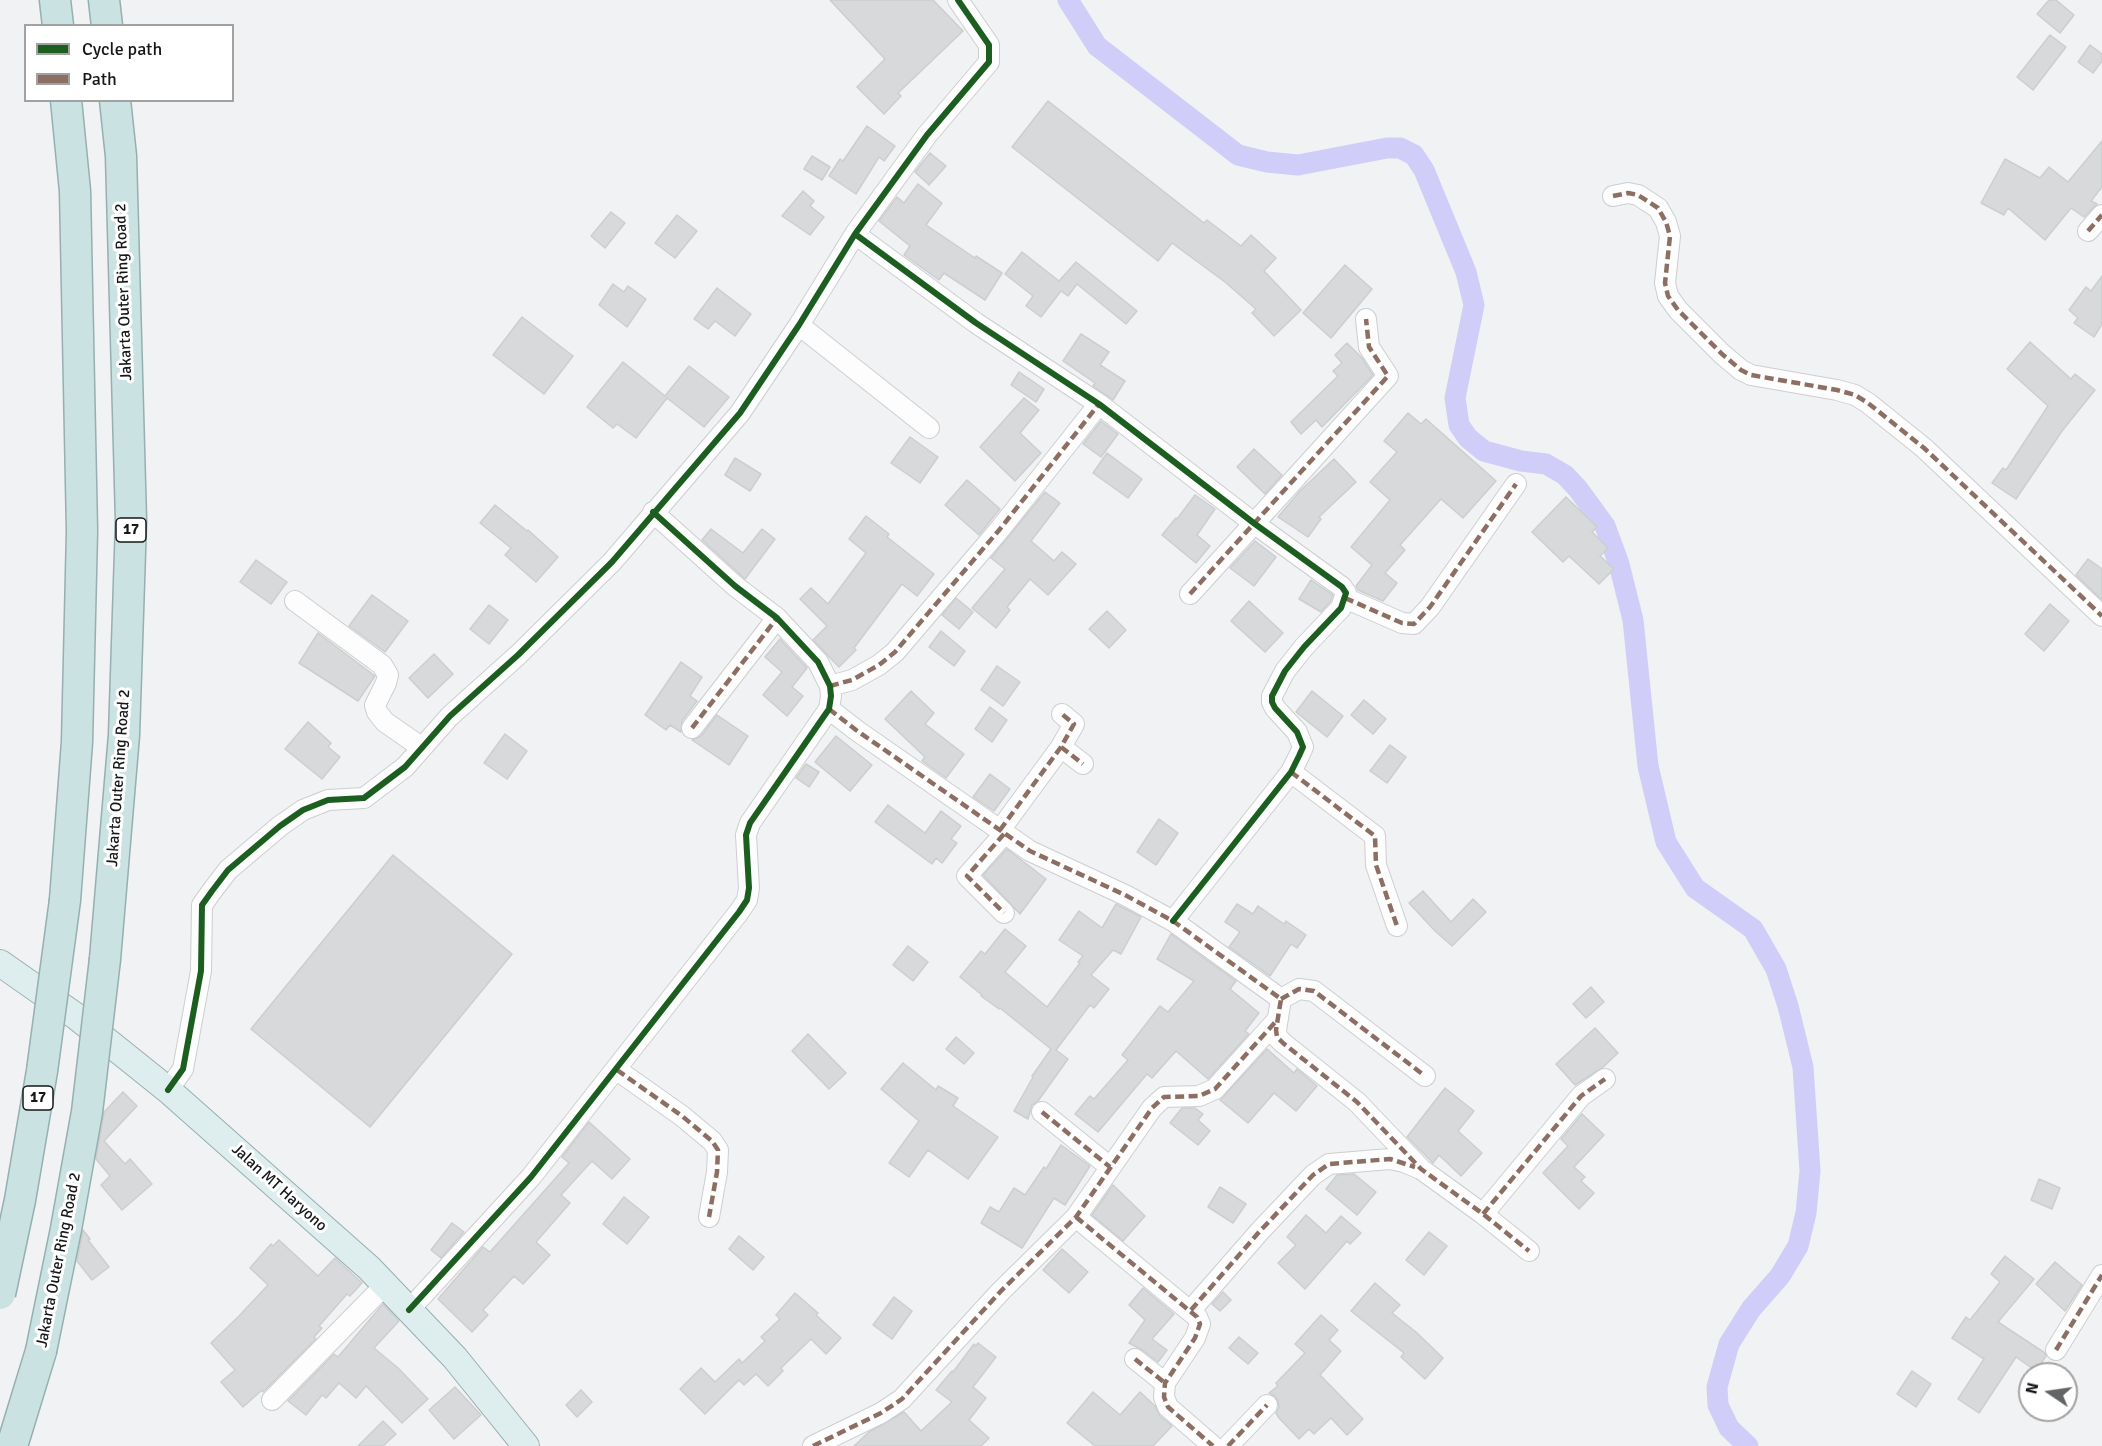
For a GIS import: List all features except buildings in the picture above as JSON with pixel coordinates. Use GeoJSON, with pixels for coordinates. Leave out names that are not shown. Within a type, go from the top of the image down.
{"type":"FeatureCollection","features":[{"type":"Feature","properties":{"kind":"highway"},"geometry":{"type":"LineString","coordinates":[[55,0],[58,24]]}},
{"type":"Feature","properties":{"kind":"highway"},"geometry":{"type":"LineString","coordinates":[[104,0],[107,24]]}},
{"type":"Feature","properties":{"kind":"highway","name":"17"},"geometry":{"type":"LineString","coordinates":[[0,1294],[20,1200],[42,1071],[65,900],[76,742],[82,531],[75,191],[66,102]]}},
{"type":"Feature","properties":{"kind":"highway","name":"Jakarta Outer Ring Road 2"},"geometry":{"type":"LineString","coordinates":[[12,1446],[41,1351],[87,1112],[105,959],[124,735],[131,521],[121,156],[115,102]]}},
{"type":"Feature","properties":{"kind":"main road","name":"Jalan MT Haryono"},"geometry":{"type":"LineString","coordinates":[[0,963],[77,1017],[168,1090],[386,1284],[471,1377],[526,1446]]}},
{"type":"Feature","properties":{"kind":"street"},"geometry":{"type":"LineString","coordinates":[[168,1090],[183,1069],[201,971],[202,905],[212,891],[228,870],[280,826],[303,810],[328,800],[364,798],[405,766],[450,716],[518,655],[612,562],[740,413],[799,325],[855,234],[927,135],[989,62],[989,45],[958,0]]}},
{"type":"Feature","properties":{"kind":"street"},"geometry":{"type":"LineString","coordinates":[[1613,196],[1628,193],[1638,195],[1658,208],[1666,222],[1670,236],[1665,283],[1668,296],[1678,310],[1722,354],[1741,370],[1751,375],[1837,390],[1855,395],[1868,403],[1924,448],[2102,616]]}},
{"type":"Feature","properties":{"kind":"street"},"geometry":{"type":"LineString","coordinates":[[2088,231],[2102,216]]}},
{"type":"Feature","properties":{"kind":"street"},"geometry":{"type":"LineString","coordinates":[[855,234],[976,323],[1099,404],[1255,524],[1342,587],[1346,593],[1341,608],[1285,671],[1272,696],[1275,708],[1297,732],[1303,747],[1291,772],[1173,921]]}},
{"type":"Feature","properties":{"kind":"street"},"geometry":{"type":"LineString","coordinates":[[1190,594],[1388,376],[1369,347],[1366,319]]}},
{"type":"Feature","properties":{"kind":"street"},"geometry":{"type":"LineString","coordinates":[[799,325],[928,428]]}},
{"type":"Feature","properties":{"kind":"street"},"geometry":{"type":"LineString","coordinates":[[830,686],[852,680],[879,665],[895,651],[1000,529],[1099,404]]}},
{"type":"Feature","properties":{"kind":"street"},"geometry":{"type":"LineString","coordinates":[[1345,598],[1402,623],[1414,624],[1430,607],[1515,484]]}},
{"type":"Feature","properties":{"kind":"street"},"geometry":{"type":"LineString","coordinates":[[409,1310],[531,1178],[747,900],[749,888],[746,835],[750,823],[829,709],[830,686],[818,662],[777,618],[735,586],[653,512]]}},
{"type":"Feature","properties":{"kind":"street"},"geometry":{"type":"LineString","coordinates":[[295,601],[382,665],[387,675],[386,684],[378,695],[375,705],[377,712],[385,722],[421,747]]}},
{"type":"Feature","properties":{"kind":"street"},"geometry":{"type":"LineString","coordinates":[[692,728],[777,618]]}},
{"type":"Feature","properties":{"kind":"street"},"geometry":{"type":"LineString","coordinates":[[829,709],[1002,832],[1045,859],[1125,895],[1173,921],[1281,999]]}},
{"type":"Feature","properties":{"kind":"street"},"geometry":{"type":"LineString","coordinates":[[1004,913],[967,876],[1002,832],[1061,747],[1074,724],[1062,714]]}},
{"type":"Feature","properties":{"kind":"street"},"geometry":{"type":"LineString","coordinates":[[1061,747],[1083,764]]}},
{"type":"Feature","properties":{"kind":"street"},"geometry":{"type":"LineString","coordinates":[[1291,772],[1375,836],[1376,866],[1396,926]]}},
{"type":"Feature","properties":{"kind":"street"},"geometry":{"type":"LineString","coordinates":[[1281,999],[1299,989],[1314,991],[1425,1076]]}},
{"type":"Feature","properties":{"kind":"street"},"geometry":{"type":"LineString","coordinates":[[1281,999],[1277,1037],[1357,1102],[1421,1169],[1529,1251]]}},
{"type":"Feature","properties":{"kind":"street"},"geometry":{"type":"LineString","coordinates":[[813,1446],[881,1413],[902,1399],[1001,1291],[1076,1217],[1152,1108],[1164,1097],[1199,1096],[1215,1089],[1278,1019]]}},
{"type":"Feature","properties":{"kind":"street"},"geometry":{"type":"LineString","coordinates":[[616,1070],[682,1116],[712,1141],[718,1150],[717,1172],[709,1217]]}},
{"type":"Feature","properties":{"kind":"street"},"geometry":{"type":"LineString","coordinates":[[1483,1214],[1581,1096],[1605,1079]]}},
{"type":"Feature","properties":{"kind":"street"},"geometry":{"type":"LineString","coordinates":[[1042,1112],[1110,1167]]}},
{"type":"Feature","properties":{"kind":"street"},"geometry":{"type":"LineString","coordinates":[[1191,1310],[1305,1183],[1329,1164],[1390,1159],[1421,1169]]}},
{"type":"Feature","properties":{"kind":"street"},"geometry":{"type":"LineString","coordinates":[[1076,1217],[1197,1317],[1200,1324],[1195,1338],[1165,1383],[1164,1397],[1168,1407],[1213,1446]]}},
{"type":"Feature","properties":{"kind":"street"},"geometry":{"type":"LineString","coordinates":[[2056,1350],[2102,1275]]}},
{"type":"Feature","properties":{"kind":"street"},"geometry":{"type":"LineString","coordinates":[[272,1400],[386,1284]]}},
{"type":"Feature","properties":{"kind":"street"},"geometry":{"type":"LineString","coordinates":[[1135,1359],[1165,1383]]}},
{"type":"Feature","properties":{"kind":"street"},"geometry":{"type":"LineString","coordinates":[[1228,1446],[1267,1406]]}},
{"type":"Feature","properties":{"kind":"waterway"},"geometry":{"type":"LineString","coordinates":[[1068,0],[1097,46],[1238,155],[1267,162],[1298,165],[1387,148],[1400,148],[1414,155],[1424,170],[1466,272],[1474,305],[1455,398],[1459,425],[1468,438],[1484,451],[1521,461],[1546,464],[1565,475],[1605,526],[1619,564],[1633,620],[1648,766],[1666,842],[1695,888],[1753,929],[1776,969],[1803,1067],[1810,1171],[1806,1213],[1798,1246],[1780,1276],[1751,1309],[1729,1344],[1717,1387],[1718,1405],[1729,1428],[1748,1446]]}},
{"type":"Feature","properties":{"kind":"marked path"},"geometry":{"type":"LineString","coordinates":[[1613,196],[1628,193],[1638,195],[1658,208],[1666,222],[1670,236],[1665,283],[1668,296],[1678,310],[1722,354],[1741,370],[1751,375],[1837,390],[1855,395],[1868,403],[1924,448],[2102,616]]}},
{"type":"Feature","properties":{"kind":"marked path"},"geometry":{"type":"LineString","coordinates":[[2088,231],[2102,215]]}},
{"type":"Feature","properties":{"kind":"marked path"},"geometry":{"type":"LineString","coordinates":[[1190,594],[1388,376],[1369,347],[1366,319]]}},
{"type":"Feature","properties":{"kind":"marked path"},"geometry":{"type":"LineString","coordinates":[[830,686],[852,680],[879,665],[895,652],[1000,529],[1099,404]]}},
{"type":"Feature","properties":{"kind":"marked path"},"geometry":{"type":"LineString","coordinates":[[1345,598],[1402,623],[1414,624],[1430,607],[1516,484]]}},
{"type":"Feature","properties":{"kind":"marked path"},"geometry":{"type":"LineString","coordinates":[[692,728],[777,618]]}},
{"type":"Feature","properties":{"kind":"marked path"},"geometry":{"type":"LineString","coordinates":[[829,709],[1030,851],[1125,895],[1173,921],[1281,999],[1277,1037],[1357,1102],[1421,1169],[1529,1251]]}},
{"type":"Feature","properties":{"kind":"marked path"},"geometry":{"type":"LineString","coordinates":[[1000,830],[1061,747],[1074,724],[1062,714]]}},
{"type":"Feature","properties":{"kind":"marked path"},"geometry":{"type":"LineString","coordinates":[[1061,747],[1083,764]]}},
{"type":"Feature","properties":{"kind":"marked path"},"geometry":{"type":"LineString","coordinates":[[1291,772],[1375,836],[1376,865],[1397,926]]}},
{"type":"Feature","properties":{"kind":"marked path"},"geometry":{"type":"LineString","coordinates":[[1004,834],[967,876],[1004,913]]}},
{"type":"Feature","properties":{"kind":"marked path"},"geometry":{"type":"LineString","coordinates":[[1281,999],[1299,989],[1314,991],[1425,1076]]}},
{"type":"Feature","properties":{"kind":"marked path"},"geometry":{"type":"LineString","coordinates":[[813,1446],[881,1413],[902,1399],[1001,1291],[1076,1217],[1152,1108],[1164,1097],[1199,1096],[1215,1089],[1278,1019]]}},
{"type":"Feature","properties":{"kind":"marked path"},"geometry":{"type":"LineString","coordinates":[[617,1070],[682,1116],[712,1141],[718,1150],[717,1172],[709,1217]]}},
{"type":"Feature","properties":{"kind":"marked path"},"geometry":{"type":"LineString","coordinates":[[1483,1214],[1581,1096],[1605,1079]]}},
{"type":"Feature","properties":{"kind":"marked path"},"geometry":{"type":"LineString","coordinates":[[1042,1112],[1110,1167]]}},
{"type":"Feature","properties":{"kind":"marked path"},"geometry":{"type":"LineString","coordinates":[[1191,1310],[1260,1231],[1313,1175],[1329,1164],[1390,1159],[1415,1167]]}},
{"type":"Feature","properties":{"kind":"marked path"},"geometry":{"type":"LineString","coordinates":[[1076,1217],[1197,1317],[1200,1324],[1195,1338],[1165,1383],[1164,1397],[1168,1407],[1213,1446]]}},
{"type":"Feature","properties":{"kind":"marked path"},"geometry":{"type":"LineString","coordinates":[[2056,1350],[2102,1275]]}},
{"type":"Feature","properties":{"kind":"marked path"},"geometry":{"type":"LineString","coordinates":[[1135,1359],[1165,1383]]}},
{"type":"Feature","properties":{"kind":"marked path"},"geometry":{"type":"LineString","coordinates":[[1228,1446],[1267,1405]]}},
{"type":"Feature","properties":{"kind":"cycle path"},"geometry":{"type":"LineString","coordinates":[[168,1090],[183,1069],[201,971],[202,905],[212,891],[228,870],[280,826],[303,810],[328,800],[364,798],[405,767],[450,716],[518,655],[612,562],[740,413],[799,325],[855,234],[927,135],[989,62],[989,45],[958,0]]}},
{"type":"Feature","properties":{"kind":"cycle path"},"geometry":{"type":"LineString","coordinates":[[855,234],[976,323],[1099,404],[1255,524],[1342,587],[1346,593],[1341,608],[1285,671],[1272,696],[1275,708],[1297,732],[1303,747],[1291,772],[1173,921]]}},
{"type":"Feature","properties":{"kind":"cycle path"},"geometry":{"type":"LineString","coordinates":[[409,1310],[531,1177],[739,912],[747,900],[749,888],[746,835],[750,823],[829,709],[830,686],[818,662],[777,618],[735,586],[653,512]]}}]}
